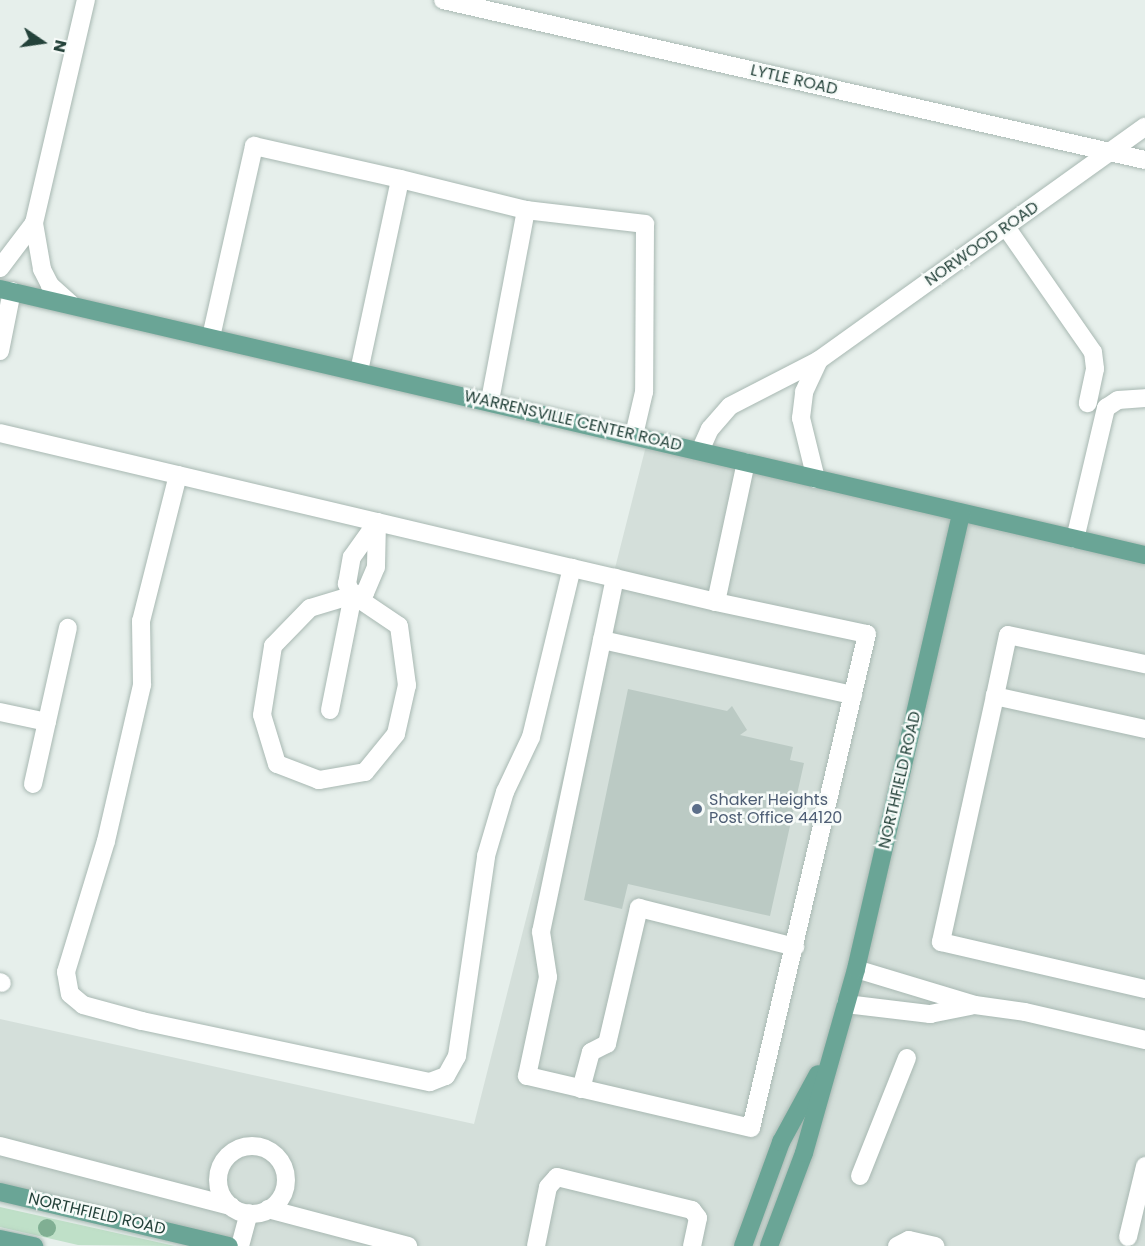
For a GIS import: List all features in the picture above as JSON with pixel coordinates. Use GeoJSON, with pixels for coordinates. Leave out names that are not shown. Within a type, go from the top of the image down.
{"type":"FeatureCollection","features":[{"type":"Feature","properties":{"kind":"main road","name":"WARRENSVILLE CENTER ROAD"},"geometry":{"type":"LineString","coordinates":[[6,290],[1145,555]]}},
{"type":"Feature","properties":{"kind":"main road","name":"NORTHFIELD ROAD"},"geometry":{"type":"LineString","coordinates":[[769,1246],[804,1154],[832,1046],[856,969],[961,513]]}},
{"type":"Feature","properties":{"kind":"main road","name":"NORTHFIELD ROAD"},"geometry":{"type":"LineString","coordinates":[[743,1246],[782,1142],[832,1046]]}},
{"type":"Feature","properties":{"kind":"main road","name":"NORTHFIELD ROAD"},"geometry":{"type":"LineString","coordinates":[[0,1192],[229,1246]]}},
{"type":"Feature","properties":{"kind":"main road"},"geometry":{"type":"LineString","coordinates":[[0,1239],[34,1246]]}},
{"type":"Feature","properties":{"kind":"street"},"geometry":{"type":"LineString","coordinates":[[72,305],[50,285],[42,269],[34,223],[86,0]]}},
{"type":"Feature","properties":{"kind":"street","name":"LYTLE ROAD"},"geometry":{"type":"LineString","coordinates":[[443,0],[1145,160]]}},
{"type":"Feature","properties":{"kind":"street","name":"NORWOOD ROAD"},"geometry":{"type":"LineString","coordinates":[[700,451],[710,429],[730,406],[819,360],[1145,127]]}},
{"type":"Feature","properties":{"kind":"street"},"geometry":{"type":"LineString","coordinates":[[211,337],[254,146],[526,210],[645,224],[644,392],[634,435]]}},
{"type":"Feature","properties":{"kind":"street"},"geometry":{"type":"LineString","coordinates":[[359,371],[400,179]]}},
{"type":"Feature","properties":{"kind":"street"},"geometry":{"type":"LineString","coordinates":[[490,401],[526,210]]}},
{"type":"Feature","properties":{"kind":"street"},"geometry":{"type":"LineString","coordinates":[[0,268],[34,223]]}},
{"type":"Feature","properties":{"kind":"street"},"geometry":{"type":"LineString","coordinates":[[1006,227],[1093,352],[1095,369],[1088,403]]}},
{"type":"Feature","properties":{"kind":"street"},"geometry":{"type":"LineString","coordinates":[[0,351],[6,290]]}},
{"type":"Feature","properties":{"kind":"street","name":"NORWOOD ROAD"},"geometry":{"type":"LineString","coordinates":[[816,479],[801,418],[804,392],[819,360]]}},
{"type":"Feature","properties":{"kind":"street"},"geometry":{"type":"LineString","coordinates":[[1075,539],[1106,408],[1118,400],[1145,398]]}},
{"type":"Feature","properties":{"kind":"street"},"geometry":{"type":"LineString","coordinates":[[0,434],[177,475],[615,578],[716,602],[867,634],[751,1128],[527,1076],[548,977],[541,932],[615,578]]}},
{"type":"Feature","properties":{"kind":"street"},"geometry":{"type":"LineString","coordinates":[[716,602],[746,462]]}},
{"type":"Feature","properties":{"kind":"street"},"geometry":{"type":"LineString","coordinates":[[177,475],[141,621],[142,685],[106,841],[66,972],[70,994],[83,1005],[141,1021],[430,1082],[446,1076],[457,1056],[486,856],[506,792],[531,737],[572,568]]}},
{"type":"Feature","properties":{"kind":"street"},"geometry":{"type":"LineString","coordinates":[[377,522],[352,557],[347,584],[353,595],[399,626],[407,685],[396,734],[365,772],[319,780],[277,764],[262,715],[273,646],[310,608],[353,595],[365,593],[376,567],[377,522]]}},
{"type":"Feature","properties":{"kind":"street"},"geometry":{"type":"LineString","coordinates":[[330,710],[353,595]]}},
{"type":"Feature","properties":{"kind":"street"},"geometry":{"type":"LineString","coordinates":[[33,784],[68,627]]}},
{"type":"Feature","properties":{"kind":"street"},"geometry":{"type":"LineString","coordinates":[[1145,664],[1008,634],[941,942],[1145,989]]}},
{"type":"Feature","properties":{"kind":"street"},"geometry":{"type":"LineString","coordinates":[[602,640],[853,695]]}},
{"type":"Feature","properties":{"kind":"street"},"geometry":{"type":"LineString","coordinates":[[994,696],[1145,729]]}},
{"type":"Feature","properties":{"kind":"street"},"geometry":{"type":"LineString","coordinates":[[0,712],[47,722]]}},
{"type":"Feature","properties":{"kind":"street"},"geometry":{"type":"LineString","coordinates":[[581,1089],[591,1052],[607,1044],[639,908],[795,947]]}},
{"type":"Feature","properties":{"kind":"street"},"geometry":{"type":"LineString","coordinates":[[856,969],[975,1005],[1025,1012],[1145,1040]]}},
{"type":"Feature","properties":{"kind":"street"},"geometry":{"type":"LineString","coordinates":[[846,1004],[930,1014],[975,1005]]}},
{"type":"Feature","properties":{"kind":"street"},"geometry":{"type":"LineString","coordinates":[[860,1176],[906,1058]]}},
{"type":"Feature","properties":{"kind":"street"},"geometry":{"type":"LineString","coordinates":[[231,1206],[223,1197],[218,1175],[229,1155],[249,1145],[271,1151],[284,1170],[284,1192],[268,1209]]}},
{"type":"Feature","properties":{"kind":"street"},"geometry":{"type":"LineString","coordinates":[[0,1146],[231,1206],[249,1213],[268,1209],[408,1246]]}},
{"type":"Feature","properties":{"kind":"street"},"geometry":{"type":"LineString","coordinates":[[1128,1237],[1145,1166]]}},
{"type":"Feature","properties":{"kind":"street"},"geometry":{"type":"LineString","coordinates":[[536,1246],[548,1187],[556,1178],[692,1209],[698,1218],[692,1246]]}},
{"type":"Feature","properties":{"kind":"street"},"geometry":{"type":"LineString","coordinates":[[240,1246],[249,1213]]}},
{"type":"Feature","properties":{"kind":"street"},"geometry":{"type":"LineString","coordinates":[[897,1246],[909,1240],[934,1246]]}},
{"type":"Feature","properties":{"kind":"shaded area"},"geometry":{"type":"Polygon","coordinates":[[[648,438],[1145,555],[1145,1246],[229,1246],[0,1192],[0,1019],[474,1124],[648,438]]]}},
{"type":"Feature","properties":{"kind":"green space"},"geometry":{"type":"Polygon","coordinates":[[[0,1207],[175,1246],[78,1245],[0,1227],[0,1207]]]}},
{"type":"Feature","properties":{"kind":"building","name":"Shaker Heights Post Office 44120"},"geometry":{"type":"Polygon","coordinates":[[[628,689],[727,711],[732,706],[747,730],[740,735],[793,747],[790,760],[804,763],[770,916],[628,884],[622,909],[584,900],[628,689]]]}},
{"type":"Feature","properties":{"kind":"place","name":"Shaker Heights Post Office 44120"},"geometry":{"type":"Point","coordinates":[697,809]}}]}
